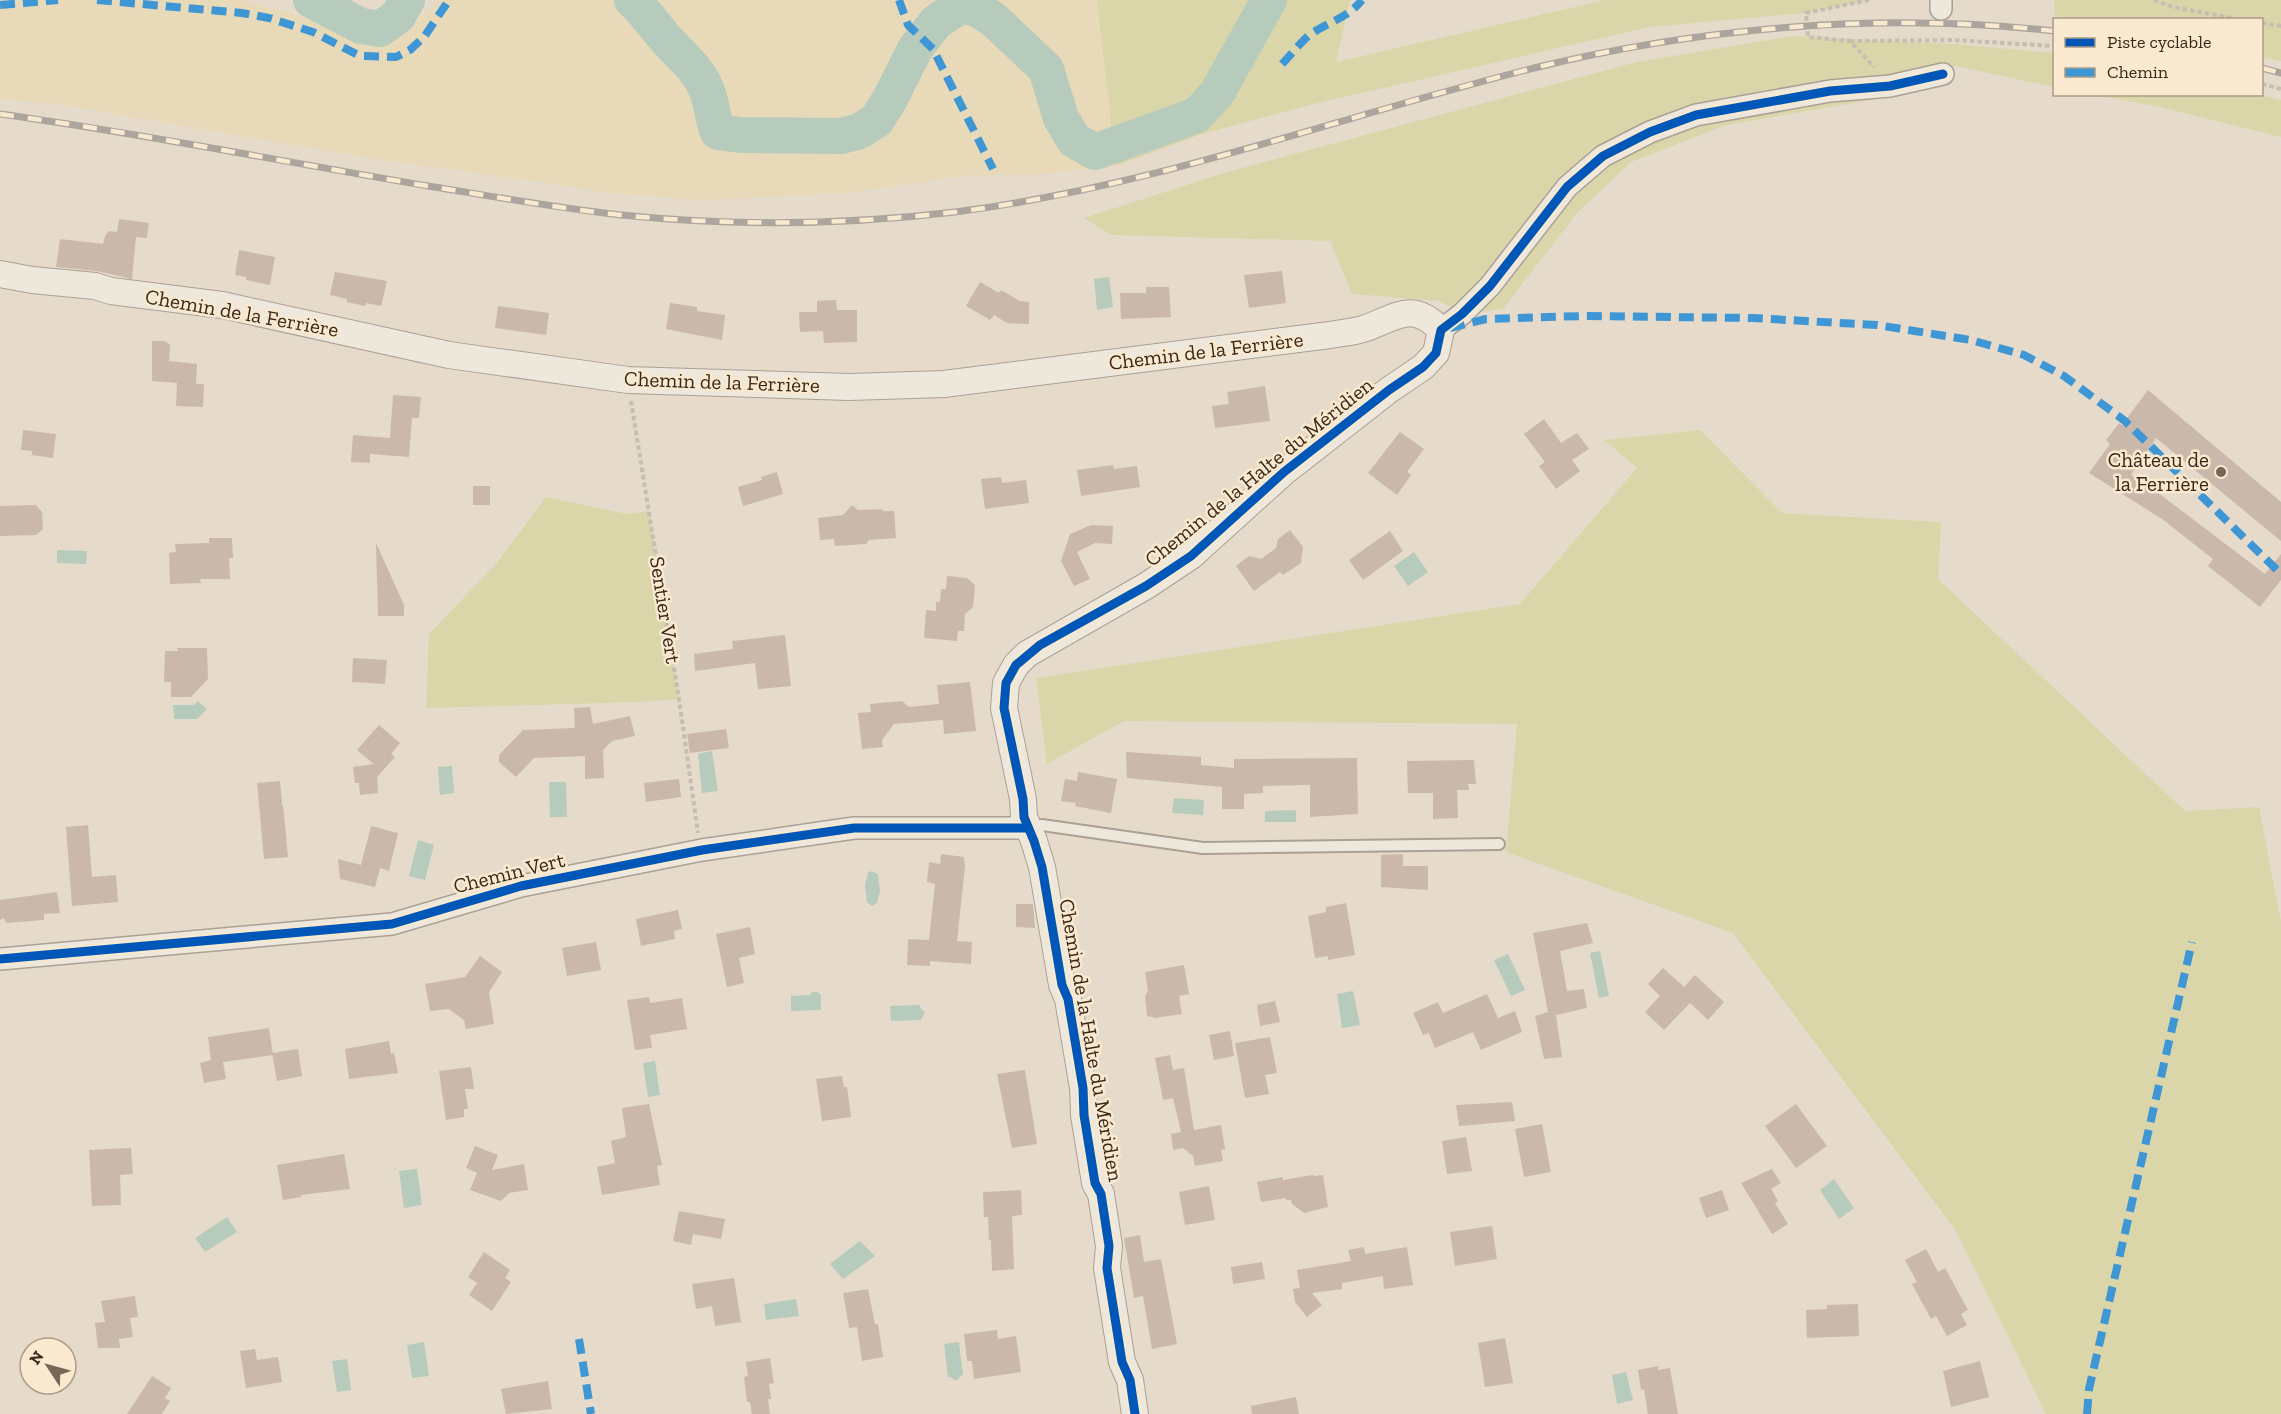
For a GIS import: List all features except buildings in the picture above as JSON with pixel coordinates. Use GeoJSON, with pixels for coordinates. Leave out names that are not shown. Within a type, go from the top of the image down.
{"type":"FeatureCollection","features":[{"type":"Feature","properties":{"kind":"street"},"geometry":{"type":"LineString","coordinates":[[1441,330],[1462,314],[1490,286],[1567,187],[1603,156],[1650,132],[1696,116],[1830,92],[1890,86],[1943,74]]}},
{"type":"Feature","properties":{"kind":"street","name":"Chemin de la Ferrière"},"geometry":{"type":"LineString","coordinates":[[0,274],[222,305],[449,355],[628,380],[849,387],[944,384],[1330,335],[1365,329],[1390,317],[1411,313],[1423,315],[1441,330]]}},
{"type":"Feature","properties":{"kind":"street","name":"Chemin de la Halte du Méridien"},"geometry":{"type":"LineString","coordinates":[[1135,1414],[1130,1380],[1122,1362],[1107,1268],[1109,1245],[1101,1194],[1095,1183],[1068,999],[1062,985],[1042,867],[1034,841],[1027,828],[1004,708],[1006,683],[1016,665],[1040,645],[1146,586],[1191,556],[1284,472],[1389,390],[1423,367],[1436,353],[1441,330]]}},
{"type":"Feature","properties":{"kind":"street","name":"Chemin Vert"},"geometry":{"type":"LineString","coordinates":[[0,959],[392,924],[521,886],[702,850],[854,828],[1027,828]]}},
{"type":"Feature","properties":{"kind":"lane"},"geometry":{"type":"LineString","coordinates":[[1027,828],[1042,825],[1203,848],[1498,844]]}},
{"type":"Feature","properties":{"kind":"path"},"geometry":{"type":"LineString","coordinates":[[1869,0],[1806,13],[1808,37],[1850,41],[1953,40],[2053,46]]}},
{"type":"Feature","properties":{"kind":"path"},"geometry":{"type":"LineString","coordinates":[[2154,0],[2173,7],[2232,18]]}},
{"type":"Feature","properties":{"kind":"path"},"geometry":{"type":"LineString","coordinates":[[2263,23],[2281,26]]}},
{"type":"Feature","properties":{"kind":"path"},"geometry":{"type":"LineString","coordinates":[[1850,41],[1890,86]]}},
{"type":"Feature","properties":{"kind":"path"},"geometry":{"type":"LineString","coordinates":[[2263,84],[2281,89]]}},
{"type":"Feature","properties":{"kind":"shaded area"},"geometry":{"type":"Polygon","coordinates":[[[0,0],[239,0],[298,15],[330,28],[347,39],[377,46],[394,41],[437,0],[1097,0],[1116,166],[1042,174],[964,176],[846,193],[705,200],[607,193],[369,158],[63,105],[0,99],[0,0]]]}},
{"type":"Feature","properties":{"kind":"shaded area"},"geometry":{"type":"Polygon","coordinates":[[[1097,0],[1350,0],[1336,62],[1605,0],[1869,0],[1806,13],[1650,27],[1318,103],[1202,134],[1116,166],[1097,0]]]}},
{"type":"Feature","properties":{"kind":"shaded area"},"geometry":{"type":"Polygon","coordinates":[[[2054,0],[2281,0],[2281,61],[2263,57],[2263,18],[2066,18],[2055,16],[2054,0]]]}},
{"type":"Feature","properties":{"kind":"shaded area"},"geometry":{"type":"Polygon","coordinates":[[[1792,36],[1955,44],[2053,53],[2053,87],[1956,66],[1872,100],[1726,125],[1631,162],[1577,213],[1503,309],[1462,314],[1440,301],[1352,294],[1330,241],[1111,235],[1084,218],[1227,172],[1637,62],[1792,36]]]}},
{"type":"Feature","properties":{"kind":"shaded area"},"geometry":{"type":"Polygon","coordinates":[[[2100,96],[2263,96],[2281,100],[2281,137],[2160,107],[2100,96]]]}},
{"type":"Feature","properties":{"kind":"shaded area"},"geometry":{"type":"Polygon","coordinates":[[[1109,277],[1113,307],[1097,310],[1094,279],[1109,277]]]}},
{"type":"Feature","properties":{"kind":"shaded area"},"geometry":{"type":"Polygon","coordinates":[[[1700,430],[1782,513],[1941,522],[1938,579],[2185,811],[2259,807],[2281,922],[2281,1414],[2046,1414],[1956,1231],[1733,933],[1506,852],[1517,724],[1124,721],[1047,764],[1036,678],[1520,604],[1637,468],[1604,440],[1700,430]]]}},
{"type":"Feature","properties":{"kind":"shaded area"},"geometry":{"type":"Polygon","coordinates":[[[546,497],[627,514],[649,511],[679,699],[426,708],[429,634],[496,564],[546,497]]]}},
{"type":"Feature","properties":{"kind":"shaded area"},"geometry":{"type":"Polygon","coordinates":[[[57,550],[87,551],[86,564],[57,563],[57,550]]]}},
{"type":"Feature","properties":{"kind":"shaded area"},"geometry":{"type":"Polygon","coordinates":[[[1414,552],[1428,572],[1408,586],[1394,566],[1414,552]]]}},
{"type":"Feature","properties":{"kind":"shaded area"},"geometry":{"type":"Polygon","coordinates":[[[198,701],[207,709],[197,719],[174,719],[173,705],[194,705],[198,701]]]}},
{"type":"Feature","properties":{"kind":"shaded area"},"geometry":{"type":"Polygon","coordinates":[[[712,751],[718,791],[702,793],[698,754],[712,751]]]}},
{"type":"Feature","properties":{"kind":"shaded area"},"geometry":{"type":"Polygon","coordinates":[[[452,766],[454,793],[440,795],[438,767],[452,766]]]}},
{"type":"Feature","properties":{"kind":"shaded area"},"geometry":{"type":"Polygon","coordinates":[[[549,782],[566,782],[567,817],[550,817],[549,782]]]}},
{"type":"Feature","properties":{"kind":"shaded area"},"geometry":{"type":"Polygon","coordinates":[[[1174,798],[1204,800],[1203,815],[1172,813],[1174,798]]]}},
{"type":"Feature","properties":{"kind":"shaded area"},"geometry":{"type":"Polygon","coordinates":[[[1296,810],[1296,822],[1265,822],[1265,811],[1296,810]]]}},
{"type":"Feature","properties":{"kind":"shaded area"},"geometry":{"type":"Polygon","coordinates":[[[418,840],[434,845],[425,880],[409,876],[418,840]]]}},
{"type":"Feature","properties":{"kind":"shaded area"},"geometry":{"type":"Polygon","coordinates":[[[871,871],[878,874],[880,891],[877,903],[872,906],[867,902],[865,885],[868,873],[871,871]]]}},
{"type":"Feature","properties":{"kind":"shaded area"},"geometry":{"type":"Polygon","coordinates":[[[1600,951],[1609,996],[1599,998],[1590,953],[1600,951]]]}},
{"type":"Feature","properties":{"kind":"shaded area"},"geometry":{"type":"Polygon","coordinates":[[[1508,954],[1525,990],[1511,996],[1494,960],[1508,954]]]}},
{"type":"Feature","properties":{"kind":"shaded area"},"geometry":{"type":"Polygon","coordinates":[[[1353,991],[1360,1025],[1342,1028],[1337,994],[1353,991]]]}},
{"type":"Feature","properties":{"kind":"shaded area"},"geometry":{"type":"Polygon","coordinates":[[[812,992],[821,995],[821,1010],[791,1011],[791,996],[810,995],[812,992]]]}},
{"type":"Feature","properties":{"kind":"shaded area"},"geometry":{"type":"Polygon","coordinates":[[[920,1005],[925,1012],[921,1020],[891,1021],[890,1006],[920,1005]]]}},
{"type":"Feature","properties":{"kind":"shaded area"},"geometry":{"type":"Polygon","coordinates":[[[655,1061],[660,1095],[648,1097],[643,1063],[655,1061]]]}},
{"type":"Feature","properties":{"kind":"shaded area"},"geometry":{"type":"Polygon","coordinates":[[[417,1169],[422,1205],[404,1208],[399,1171],[417,1169]]]}},
{"type":"Feature","properties":{"kind":"shaded area"},"geometry":{"type":"Polygon","coordinates":[[[1834,1179],[1854,1208],[1839,1219],[1820,1190],[1834,1179]]]}},
{"type":"Feature","properties":{"kind":"shaded area"},"geometry":{"type":"Polygon","coordinates":[[[227,1217],[237,1232],[205,1252],[195,1238],[227,1217]]]}},
{"type":"Feature","properties":{"kind":"shaded area"},"geometry":{"type":"Polygon","coordinates":[[[860,1241],[875,1256],[843,1279],[830,1264],[860,1241]]]}},
{"type":"Feature","properties":{"kind":"shaded area"},"geometry":{"type":"Polygon","coordinates":[[[796,1299],[799,1316],[766,1320],[764,1304],[796,1299]]]}},
{"type":"Feature","properties":{"kind":"shaded area"},"geometry":{"type":"Polygon","coordinates":[[[424,1342],[429,1376],[412,1378],[407,1345],[424,1342]]]}},
{"type":"Feature","properties":{"kind":"shaded area"},"geometry":{"type":"Polygon","coordinates":[[[959,1342],[963,1375],[958,1380],[954,1380],[948,1377],[944,1344],[959,1342]]]}},
{"type":"Feature","properties":{"kind":"shaded area"},"geometry":{"type":"Polygon","coordinates":[[[347,1359],[351,1390],[337,1392],[332,1361],[347,1359]]]}},
{"type":"Feature","properties":{"kind":"shaded area"},"geometry":{"type":"Polygon","coordinates":[[[1626,1372],[1633,1400],[1617,1404],[1612,1375],[1626,1372]]]}},
{"type":"Feature","properties":{"kind":"waterway"},"geometry":{"type":"LineString","coordinates":[[311,0],[361,26],[380,29],[398,16],[407,0]]}},
{"type":"Feature","properties":{"kind":"waterway"},"geometry":{"type":"LineString","coordinates":[[632,0],[704,83],[718,132],[740,135],[841,136],[860,131],[877,120],[915,49],[936,22],[960,6],[975,8],[993,19],[1046,69],[1061,118],[1074,140],[1095,152],[1197,115],[1217,93],[1269,0]]}},
{"type":"Feature","properties":{"kind":"railway"},"geometry":{"type":"LineString","coordinates":[[0,114],[597,212],[704,221],[830,222],[955,212],[1029,201],[1102,186],[1247,149],[1534,68],[1662,42],[1727,33],[1859,24],[1989,25],[2053,31]]}},
{"type":"Feature","properties":{"kind":"railway"},"geometry":{"type":"LineString","coordinates":[[2263,68],[2281,73]]}},
{"type":"Feature","properties":{"kind":"marked path"},"geometry":{"type":"LineString","coordinates":[[0,5],[58,0]]}},
{"type":"Feature","properties":{"kind":"marked path"},"geometry":{"type":"LineString","coordinates":[[97,0],[242,13],[269,18],[313,32],[360,56],[396,57],[410,50],[424,37],[449,0]]}},
{"type":"Feature","properties":{"kind":"marked path"},"geometry":{"type":"LineString","coordinates":[[899,0],[908,25],[933,49],[993,169]]}},
{"type":"Feature","properties":{"kind":"marked path"},"geometry":{"type":"LineString","coordinates":[[1282,64],[1308,36],[1350,12],[1362,0]]}},
{"type":"Feature","properties":{"kind":"marked path"},"geometry":{"type":"LineString","coordinates":[[1450,328],[1486,319],[1584,316],[1752,318],[1877,325],[1971,340],[2024,355],[2064,376],[2125,421],[2281,574]]}},
{"type":"Feature","properties":{"kind":"marked path"},"geometry":{"type":"LineString","coordinates":[[2087,1414],[2089,1389],[2192,942]]}},
{"type":"Feature","properties":{"kind":"marked path"},"geometry":{"type":"LineString","coordinates":[[579,1339],[591,1414]]}},
{"type":"Feature","properties":{"kind":"cycle path"},"geometry":{"type":"LineString","coordinates":[[1135,1414],[1130,1380],[1122,1362],[1107,1268],[1109,1246],[1101,1194],[1095,1183],[1084,1115],[1083,1088],[1068,999],[1062,985],[1042,867],[1024,817],[1023,799],[1004,708],[1006,683],[1016,665],[1040,645],[1146,586],[1191,556],[1284,472],[1389,390],[1423,367],[1436,353],[1441,330],[1462,314],[1490,286],[1567,187],[1603,156],[1650,132],[1696,115],[1830,91],[1890,86],[1943,74]]}},
{"type":"Feature","properties":{"kind":"cycle path"},"geometry":{"type":"LineString","coordinates":[[0,959],[392,924],[521,886],[702,850],[854,828],[1027,828]]}},
{"type":"Feature","properties":{"kind":"place","name":"Château de la Ferrière"},"geometry":{"type":"Point","coordinates":[2221,472]}}]}
